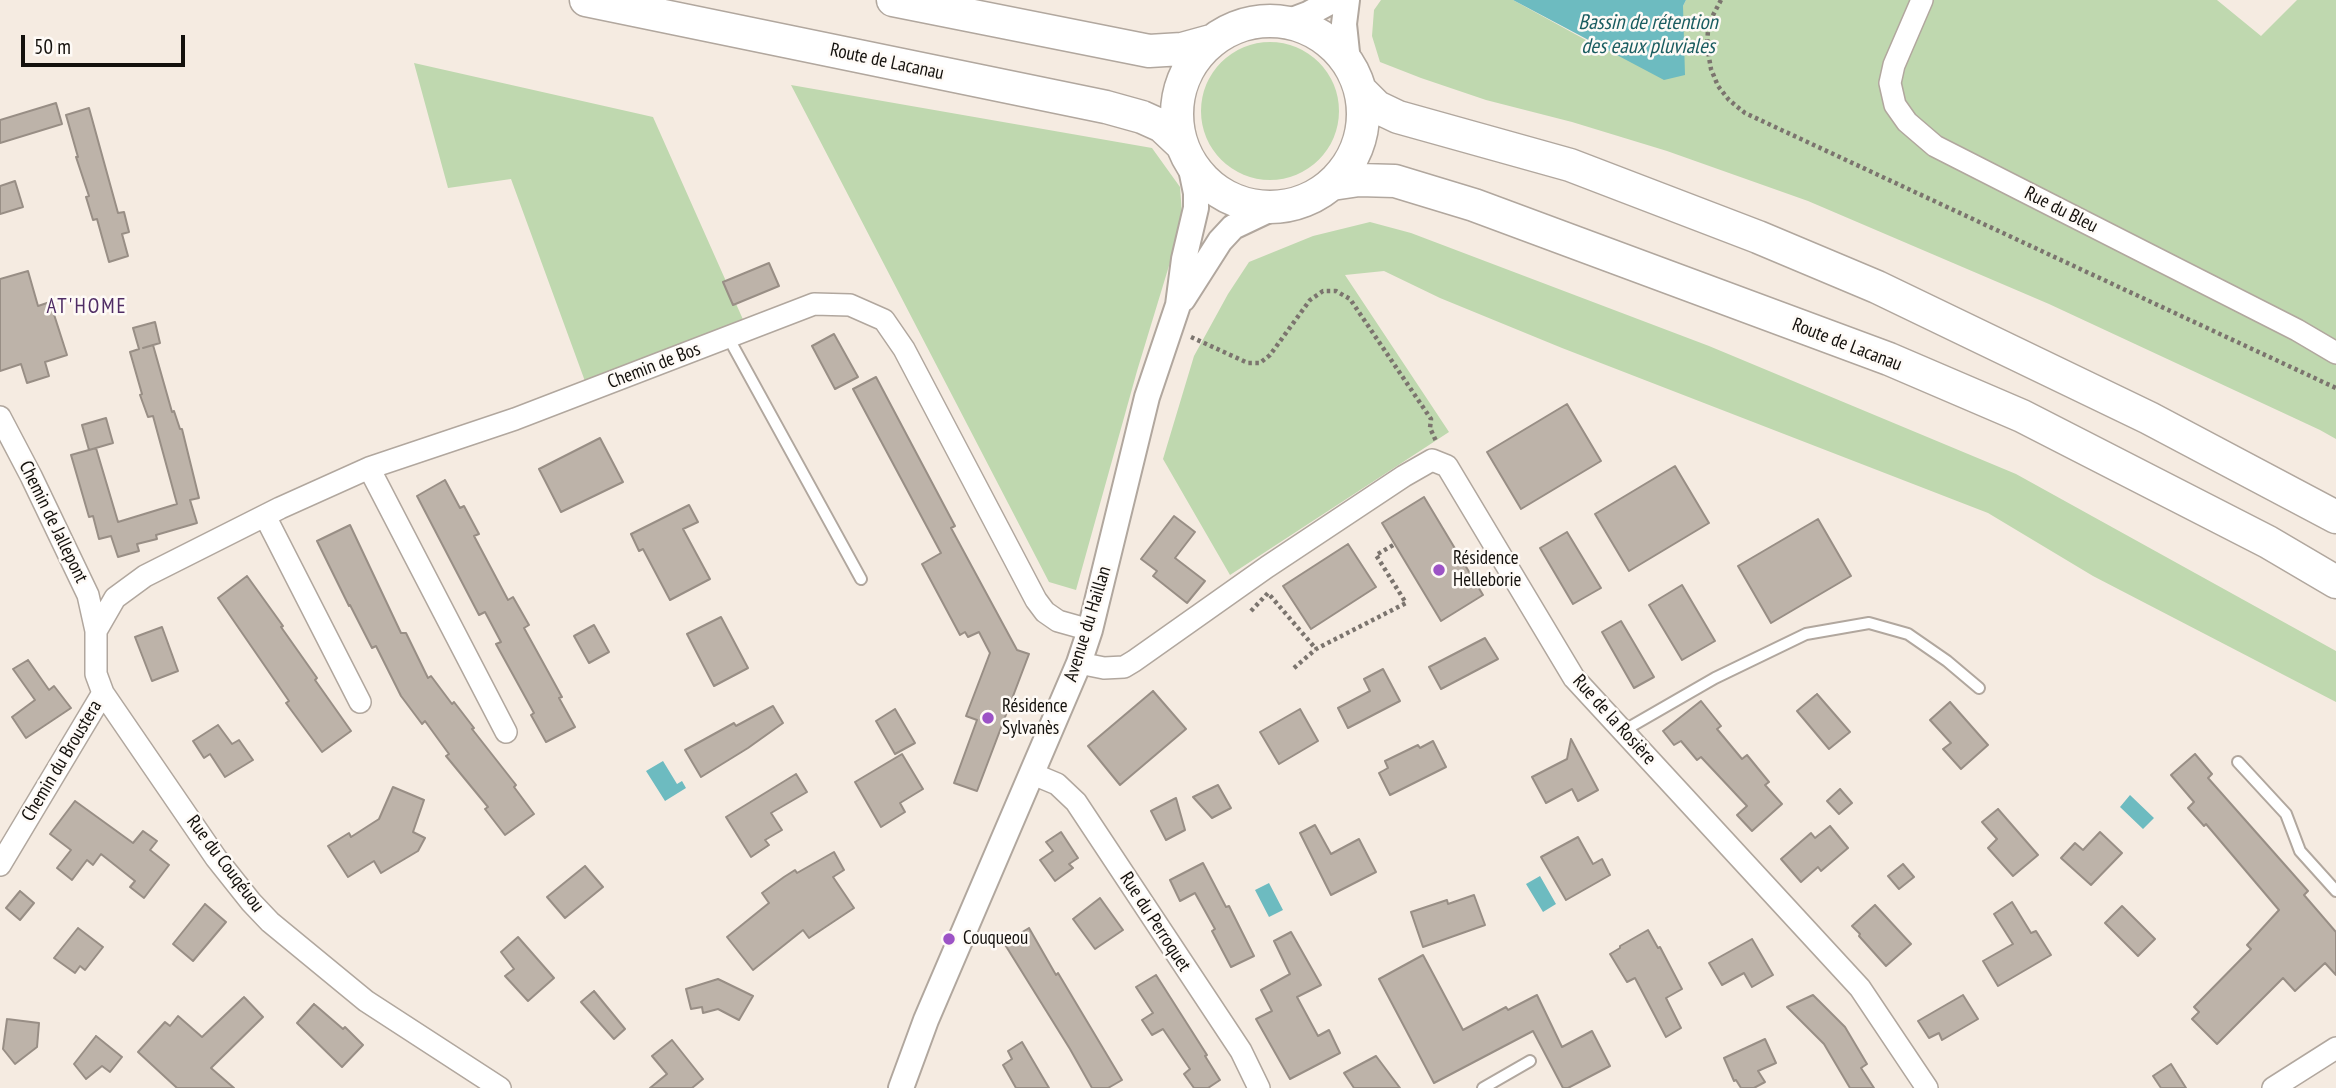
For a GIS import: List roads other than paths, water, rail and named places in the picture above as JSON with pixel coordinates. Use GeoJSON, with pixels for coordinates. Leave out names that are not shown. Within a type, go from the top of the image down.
{"type":"FeatureCollection","features":[{"type":"Feature","properties":{"kind":"main road","name":"Route de Lacanau"},"geometry":{"type":"LineString","coordinates":[[586,0],[1106,107],[1162,126],[1185,154]]}},
{"type":"Feature","properties":{"kind":"main road"},"geometry":{"type":"LineString","coordinates":[[894,0],[1149,51],[1182,49],[1211,41],[1234,28],[1261,21],[1287,22],[1311,30],[1331,43],[1348,62],[1361,91],[1364,116],[1359,142],[1349,165],[1332,184],[1305,201],[1273,208],[1249,206],[1226,197],[1205,183],[1185,154],[1176,115],[1180,87],[1192,62],[1211,41]]}},
{"type":"Feature","properties":{"kind":"main road"},"geometry":{"type":"LineString","coordinates":[[1361,91],[1377,107],[1398,117],[1570,165],[1758,237],[1877,287],[2149,418],[2336,517]]}},
{"type":"Feature","properties":{"kind":"main road","name":"Route de Lacanau"},"geometry":{"type":"LineString","coordinates":[[1332,184],[1359,180],[1395,181],[1474,205],[1889,359],[2022,416],[2268,542],[2336,582]]}},
{"type":"Feature","properties":{"kind":"street"},"geometry":{"type":"LineString","coordinates":[[1287,22],[1334,0]]}},
{"type":"Feature","properties":{"kind":"street"},"geometry":{"type":"LineString","coordinates":[[1348,0],[1344,24],[1348,62]]}},
{"type":"Feature","properties":{"kind":"street","name":"Rue du Bleu"},"geometry":{"type":"LineString","coordinates":[[1922,0],[1894,65],[1890,83],[1895,105],[1907,122],[1935,146],[2297,330],[2336,353]]}},
{"type":"Feature","properties":{"kind":"street","name":"Avenue du Haillan"},"geometry":{"type":"LineString","coordinates":[[901,1088],[926,1020],[1033,775],[1090,630],[1147,397],[1178,305],[1184,258],[1196,208],[1196,193],[1185,154]]}},
{"type":"Feature","properties":{"kind":"street","name":"Avenue du Haillan"},"geometry":{"type":"LineString","coordinates":[[1178,305],[1220,240],[1233,228],[1273,208]]}},
{"type":"Feature","properties":{"kind":"street","name":"Chemin de Bos"},"geometry":{"type":"LineString","coordinates":[[96,631],[115,598],[145,576],[369,468],[515,419],[814,304],[850,305],[884,320],[904,349],[1036,600],[1045,612],[1058,621],[1090,630]]}},
{"type":"Feature","properties":{"kind":"street","name":"Chemin de Jallepont"},"geometry":{"type":"LineString","coordinates":[[0,418],[32,476],[88,595],[96,631]]}},
{"type":"Feature","properties":{"kind":"street","name":"Rue de la Rosière"},"geometry":{"type":"LineString","coordinates":[[1079,663],[1104,668],[1124,667],[1404,476],[1432,460],[1447,466],[1574,678],[1860,988],[1927,1088]]}},
{"type":"Feature","properties":{"kind":"street"},"geometry":{"type":"LineString","coordinates":[[369,468],[506,732]]}},
{"type":"Feature","properties":{"kind":"street"},"geometry":{"type":"LineString","coordinates":[[265,516],[360,702]]}},
{"type":"Feature","properties":{"kind":"street","name":"Rue du Couqéuou"},"geometry":{"type":"LineString","coordinates":[[96,631],[96,674],[103,693],[216,858],[251,902],[270,922],[366,1001],[500,1088]]}},
{"type":"Feature","properties":{"kind":"street","name":"Chemin du Broustera"},"geometry":{"type":"LineString","coordinates":[[0,866],[103,693]]}},
{"type":"Feature","properties":{"kind":"street","name":"Rue du Perroquet"},"geometry":{"type":"LineString","coordinates":[[1033,775],[1057,784],[1076,802],[1241,1051],[1259,1088]]}},
{"type":"Feature","properties":{"kind":"street"},"geometry":{"type":"LineString","coordinates":[[2273,1088],[2336,1048]]}},
{"type":"Feature","properties":{"kind":"lane"},"geometry":{"type":"LineString","coordinates":[[728,337],[861,579]]}},
{"type":"Feature","properties":{"kind":"lane"},"geometry":{"type":"LineString","coordinates":[[1623,731],[1715,678],[1806,634],[1869,623],[1908,634],[1947,661],[1979,688]]}},
{"type":"Feature","properties":{"kind":"lane"},"geometry":{"type":"LineString","coordinates":[[2238,762],[2286,814],[2300,851],[2336,891]]}},
{"type":"Feature","properties":{"kind":"lane"},"geometry":{"type":"LineString","coordinates":[[1483,1088],[1530,1061]]}},
{"type":"Feature","properties":{"kind":"water","name":"Bassin de rétention des eaux pluviales"},"geometry":{"type":"Polygon","coordinates":[[[1513,0],[1686,0],[1683,6],[1685,75],[1664,80],[1513,0]]]}},
{"type":"Feature","properties":{"kind":"water"},"geometry":{"type":"Polygon","coordinates":[[[663,761],[677,784],[682,781],[686,788],[665,801],[646,771],[663,761]]]}},
{"type":"Feature","properties":{"kind":"water"},"geometry":{"type":"Polygon","coordinates":[[[2130,795],[2154,818],[2143,829],[2120,807],[2130,795]]]}},
{"type":"Feature","properties":{"kind":"water"},"geometry":{"type":"Polygon","coordinates":[[[1540,876],[1556,904],[1543,912],[1526,884],[1540,876]]]}},
{"type":"Feature","properties":{"kind":"water"},"geometry":{"type":"Polygon","coordinates":[[[1269,883],[1283,910],[1269,917],[1255,890],[1269,883]]]}},
{"type":"Feature","properties":{"kind":"place","name":"Résidence Helleborie"},"geometry":{"type":"Point","coordinates":[1439,570]}},
{"type":"Feature","properties":{"kind":"place","name":"Résidence Sylvanès"},"geometry":{"type":"Point","coordinates":[988,718]}},
{"type":"Feature","properties":{"kind":"place","name":"Couqueou"},"geometry":{"type":"Point","coordinates":[949,939]}},
{"type":"Feature","properties":{"kind":"district","name":"AT'HOME"},"geometry":{"type":"Point","coordinates":[87,307]}}]}
